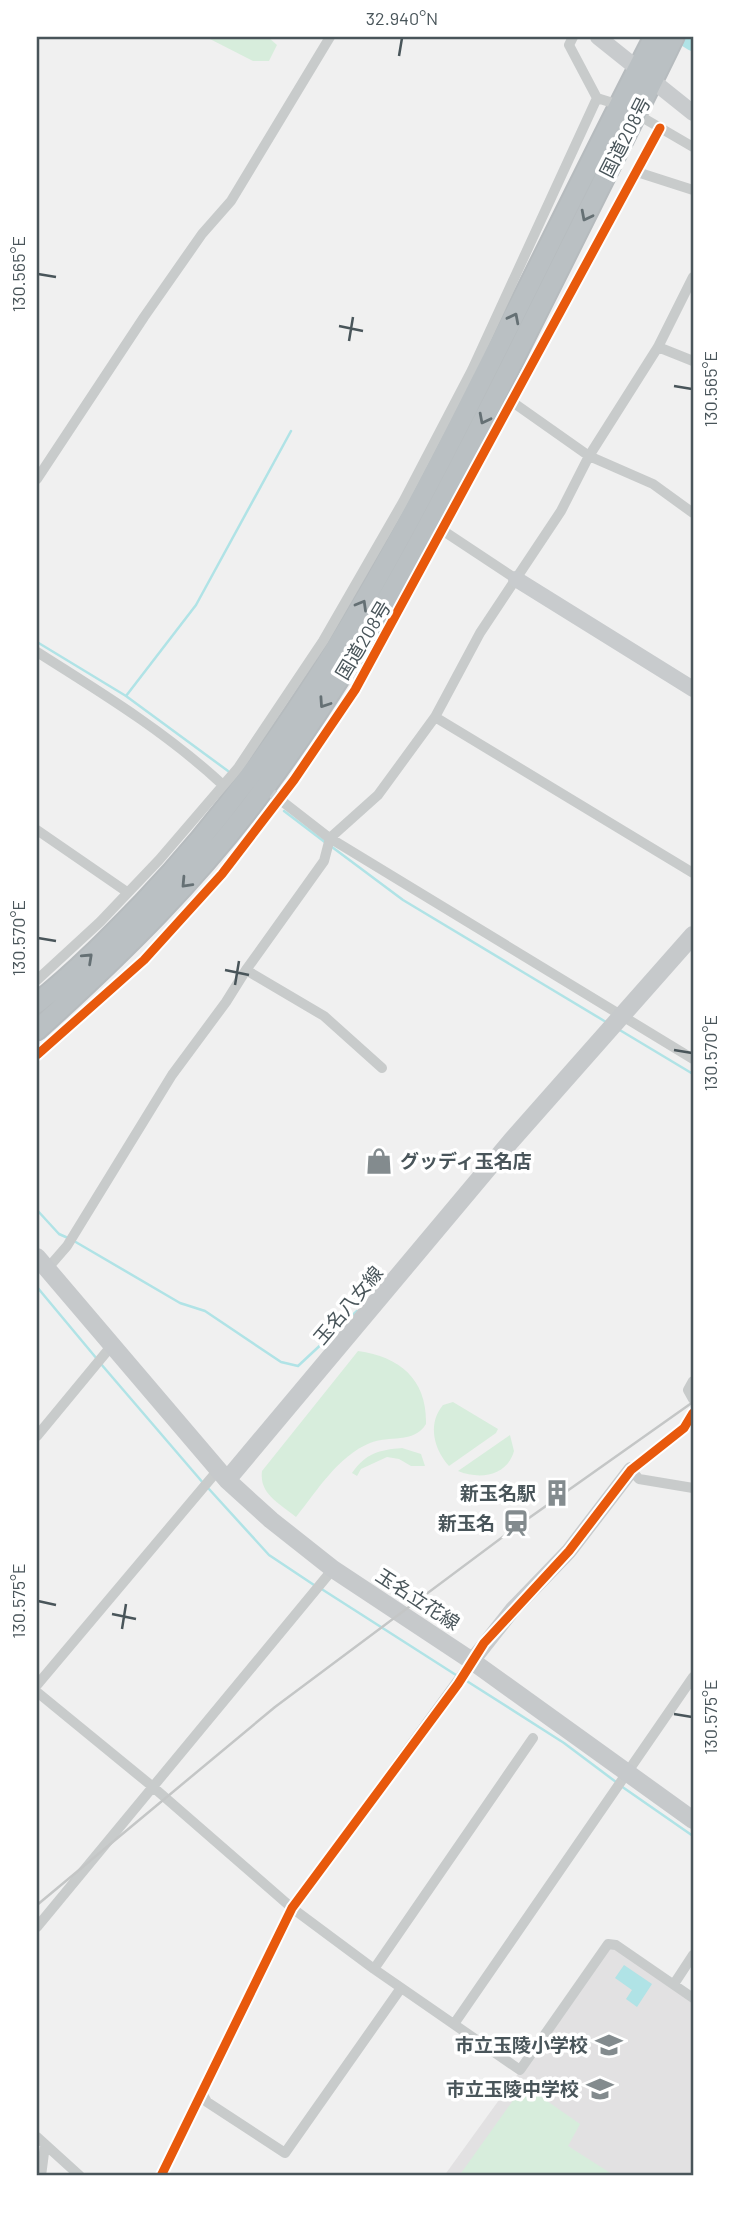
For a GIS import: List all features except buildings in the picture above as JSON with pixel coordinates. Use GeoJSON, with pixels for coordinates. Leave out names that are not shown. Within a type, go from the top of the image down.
{"type":"FeatureCollection","features":[{"type":"Feature","properties":{"kind":"highway","name":"国道208号"},"geometry":{"type":"LineString","coordinates":[[37,1030],[122,951],[198,871],[258,783],[365,639],[438,527],[649,69],[654,37]]}},
{"type":"Feature","properties":{"kind":"highway","name":"国道208号"},"geometry":{"type":"LineString","coordinates":[[37,1003],[109,939],[258,783],[310,693],[649,69],[674,37]]}},
{"type":"Feature","properties":{"kind":"main road","name":"玉名八女線"},"geometry":{"type":"LineString","coordinates":[[219,1477],[693,935]]}},
{"type":"Feature","properties":{"kind":"main road"},"geometry":{"type":"LineString","coordinates":[[42,1263],[113,1344],[219,1477]]}},
{"type":"Feature","properties":{"kind":"main road","name":"玉名立花線"},"geometry":{"type":"LineString","coordinates":[[219,1477],[333,1569],[469,1667],[693,1820]]}},
{"type":"Feature","properties":{"kind":"street"},"geometry":{"type":"LineString","coordinates":[[37,478],[202,234],[231,201],[330,37]]}},
{"type":"Feature","properties":{"kind":"street"},"geometry":{"type":"LineString","coordinates":[[573,37],[569,45],[597,98],[613,103]]}},
{"type":"Feature","properties":{"kind":"street"},"geometry":{"type":"LineString","coordinates":[[598,37],[649,69],[693,113]]}},
{"type":"Feature","properties":{"kind":"street"},"geometry":{"type":"LineString","coordinates":[[597,98],[410,506],[516,579],[693,689]]}},
{"type":"Feature","properties":{"kind":"street"},"geometry":{"type":"LineString","coordinates":[[645,119],[693,147]]}},
{"type":"Feature","properties":{"kind":"street"},"geometry":{"type":"LineString","coordinates":[[438,527],[511,401],[660,128]]}},
{"type":"Feature","properties":{"kind":"street"},"geometry":{"type":"LineString","coordinates":[[637,172],[693,190]]}},
{"type":"Feature","properties":{"kind":"street"},"geometry":{"type":"LineString","coordinates":[[42,1263],[67,1245],[172,1075],[324,861],[330,838],[378,795],[435,717],[480,633],[561,510],[589,456],[658,347],[693,277]]}},
{"type":"Feature","properties":{"kind":"street"},"geometry":{"type":"LineString","coordinates":[[658,347],[693,361]]}},
{"type":"Feature","properties":{"kind":"street"},"geometry":{"type":"LineString","coordinates":[[511,401],[589,456],[653,484],[693,513]]}},
{"type":"Feature","properties":{"kind":"street"},"geometry":{"type":"LineString","coordinates":[[37,652],[184,749],[223,785],[258,783],[330,838],[693,1059]]}},
{"type":"Feature","properties":{"kind":"street"},"geometry":{"type":"LineString","coordinates":[[435,717],[693,873]]}},
{"type":"Feature","properties":{"kind":"street"},"geometry":{"type":"LineString","coordinates":[[37,1055],[144,960],[222,874],[258,783]]}},
{"type":"Feature","properties":{"kind":"street"},"geometry":{"type":"LineString","coordinates":[[37,980],[100,922],[159,860],[223,785]]}},
{"type":"Feature","properties":{"kind":"street"},"geometry":{"type":"LineString","coordinates":[[37,830],[127,892]]}},
{"type":"Feature","properties":{"kind":"street"},"geometry":{"type":"LineString","coordinates":[[246,970],[324,1016],[382,1068]]}},
{"type":"Feature","properties":{"kind":"street"},"geometry":{"type":"LineString","coordinates":[[37,1436],[113,1344]]}},
{"type":"Feature","properties":{"kind":"street"},"geometry":{"type":"LineString","coordinates":[[693,1381],[688,1390],[693,1399]]}},
{"type":"Feature","properties":{"kind":"street"},"geometry":{"type":"LineString","coordinates":[[162,2176],[292,1908],[513,1609],[569,1551],[631,1470],[684,1428],[693,1413]]}},
{"type":"Feature","properties":{"kind":"street"},"geometry":{"type":"LineString","coordinates":[[631,1470],[639,1479],[693,1488]]}},
{"type":"Feature","properties":{"kind":"street"},"geometry":{"type":"LineString","coordinates":[[37,1685],[201,1490],[219,1477]]}},
{"type":"Feature","properties":{"kind":"street"},"geometry":{"type":"LineString","coordinates":[[37,1927],[333,1569]]}},
{"type":"Feature","properties":{"kind":"street"},"geometry":{"type":"LineString","coordinates":[[454,2024],[693,1678]]}},
{"type":"Feature","properties":{"kind":"street"},"geometry":{"type":"LineString","coordinates":[[37,1692],[153,1787],[292,1908],[374,1969],[520,2070],[608,1944],[616,1945],[693,1998]]}},
{"type":"Feature","properties":{"kind":"street"},"geometry":{"type":"LineString","coordinates":[[374,1969],[533,1738]]}},
{"type":"Feature","properties":{"kind":"street"},"geometry":{"type":"LineString","coordinates":[[674,1984],[693,1955]]}},
{"type":"Feature","properties":{"kind":"street"},"geometry":{"type":"LineString","coordinates":[[202,2093],[207,2102],[285,2153],[401,1987]]}},
{"type":"Feature","properties":{"kind":"street"},"geometry":{"type":"LineString","coordinates":[[41,2141],[41,2176]]}},
{"type":"Feature","properties":{"kind":"street"},"geometry":{"type":"LineString","coordinates":[[41,2141],[80,2176]]}},
{"type":"Feature","properties":{"kind":"shaded area","name":"市立玉陵中学校"},"geometry":{"type":"Polygon","coordinates":[[[609,1948],[615,1948],[693,2002],[693,2176],[444,2176],[609,1948]]]}},
{"type":"Feature","properties":{"kind":"green space"},"geometry":{"type":"Polygon","coordinates":[[[206,37],[268,37],[277,45],[269,61],[253,61],[206,37]]]}},
{"type":"Feature","properties":{"kind":"green space"},"geometry":{"type":"Polygon","coordinates":[[[358,1351],[387,1359],[408,1373],[422,1395],[426,1424],[408,1437],[370,1443],[348,1456],[329,1475],[296,1517],[267,1492],[262,1471],[358,1351]]]}},
{"type":"Feature","properties":{"kind":"green space"},"geometry":{"type":"Polygon","coordinates":[[[453,1402],[498,1429],[449,1466],[436,1445],[434,1428],[438,1412],[443,1405],[453,1402]]]}},
{"type":"Feature","properties":{"kind":"green space"},"geometry":{"type":"Polygon","coordinates":[[[510,1435],[514,1451],[499,1471],[475,1475],[458,1471],[510,1435]]]}},
{"type":"Feature","properties":{"kind":"green space"},"geometry":{"type":"Polygon","coordinates":[[[402,1448],[421,1454],[425,1466],[411,1466],[399,1459],[387,1457],[361,1469],[357,1476],[352,1473],[362,1461],[374,1454],[402,1448]]]}},
{"type":"Feature","properties":{"kind":"green space"},"geometry":{"type":"Polygon","coordinates":[[[524,2085],[580,2124],[568,2146],[615,2176],[459,2176],[524,2085]]]}},
{"type":"Feature","properties":{"kind":"water"},"geometry":{"type":"Polygon","coordinates":[[[624,1965],[652,1984],[637,2007],[626,1999],[632,1990],[615,1978],[624,1965]]]}},
{"type":"Feature","properties":{"kind":"waterway"},"geometry":{"type":"LineString","coordinates":[[685,37],[693,42]]}},
{"type":"Feature","properties":{"kind":"waterway"},"geometry":{"type":"LineString","coordinates":[[126,696],[196,605],[291,431]]}},
{"type":"Feature","properties":{"kind":"waterway"},"geometry":{"type":"LineString","coordinates":[[37,642],[126,696],[228,771]]}},
{"type":"Feature","properties":{"kind":"waterway"},"geometry":{"type":"LineString","coordinates":[[284,811],[326,843]]}},
{"type":"Feature","properties":{"kind":"waterway"},"geometry":{"type":"LineString","coordinates":[[332,847],[403,900],[606,1022]]}},
{"type":"Feature","properties":{"kind":"waterway"},"geometry":{"type":"LineString","coordinates":[[618,1029],[693,1074]]}},
{"type":"Feature","properties":{"kind":"waterway"},"geometry":{"type":"LineString","coordinates":[[37,1210],[59,1234],[68,1238]]}},
{"type":"Feature","properties":{"kind":"waterway"},"geometry":{"type":"LineString","coordinates":[[74,1241],[180,1303],[205,1311],[281,1362],[298,1366],[357,1311]]}},
{"type":"Feature","properties":{"kind":"waterway"},"geometry":{"type":"LineString","coordinates":[[37,1287],[97,1359]]}},
{"type":"Feature","properties":{"kind":"waterway"},"geometry":{"type":"LineString","coordinates":[[101,1364],[204,1484]]}},
{"type":"Feature","properties":{"kind":"waterway"},"geometry":{"type":"LineString","coordinates":[[209,1489],[269,1555],[314,1585]]}},
{"type":"Feature","properties":{"kind":"waterway"},"geometry":{"type":"LineString","coordinates":[[320,1588],[456,1675]]}},
{"type":"Feature","properties":{"kind":"waterway"},"geometry":{"type":"LineString","coordinates":[[462,1678],[564,1743],[616,1782]]}},
{"type":"Feature","properties":{"kind":"waterway"},"geometry":{"type":"LineString","coordinates":[[621,1786],[693,1836]]}},
{"type":"Feature","properties":{"kind":"railway"},"geometry":{"type":"LineString","coordinates":[[37,1905],[275,1707],[512,1530],[693,1402]]}},
{"type":"Feature","properties":{"kind":"cycle path"},"geometry":{"type":"LineString","coordinates":[[37,1055],[144,960],[222,874],[294,780],[355,690],[660,128]]}},
{"type":"Feature","properties":{"kind":"cycle path"},"geometry":{"type":"LineString","coordinates":[[161,2176],[292,1908],[458,1684],[484,1643],[569,1551],[631,1470],[684,1428],[693,1413]]}},
{"type":"Feature","properties":{"kind":"place","name":"グッディ玉名店"},"geometry":{"type":"Point","coordinates":[379,1161]}},
{"type":"Feature","properties":{"kind":"place","name":"新玉名駅"},"geometry":{"type":"Point","coordinates":[557,1493]}},
{"type":"Feature","properties":{"kind":"place","name":"新玉名"},"geometry":{"type":"Point","coordinates":[516,1523]}},
{"type":"Feature","properties":{"kind":"place","name":"市立玉陵小学校"},"geometry":{"type":"Point","coordinates":[609,2045]}},
{"type":"Feature","properties":{"kind":"place","name":"市立玉陵中学校"},"geometry":{"type":"Point","coordinates":[600,2089]}}]}
